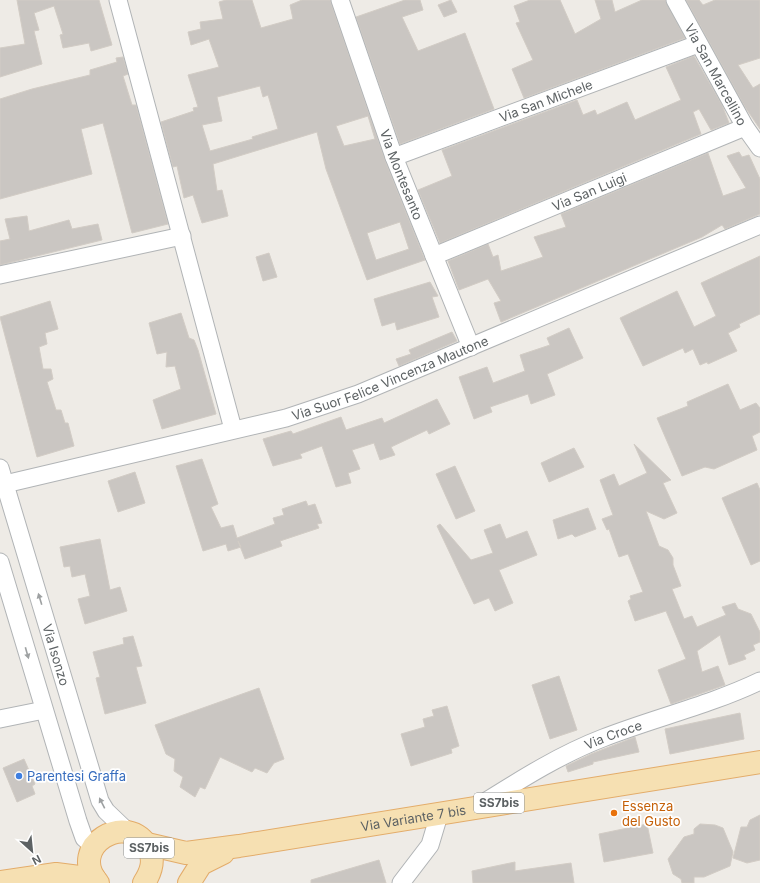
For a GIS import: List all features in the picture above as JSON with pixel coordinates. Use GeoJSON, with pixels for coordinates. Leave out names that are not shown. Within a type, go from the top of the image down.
{"type":"FeatureCollection","features":[{"type":"Feature","properties":{"kind":"main road","name":"Via Variante 7 bis"},"geometry":{"type":"LineString","coordinates":[[147,844],[186,853],[239,846],[439,815],[475,807],[760,762]]}},
{"type":"Feature","properties":{"kind":"main road","name":"SS7bis"},"geometry":{"type":"LineString","coordinates":[[56,874],[92,850],[100,839],[108,834],[118,831],[135,834],[147,844],[152,859],[146,881]]}},
{"type":"Feature","properties":{"kind":"main road"},"geometry":{"type":"LineString","coordinates":[[189,883],[201,864],[209,858],[239,846]]}},
{"type":"Feature","properties":{"kind":"main road","name":"SS7bis"},"geometry":{"type":"LineString","coordinates":[[92,850],[89,862],[96,881]]}},
{"type":"Feature","properties":{"kind":"main road","name":"Via Variante 7 bis"},"geometry":{"type":"LineString","coordinates":[[146,881],[186,853]]}},
{"type":"Feature","properties":{"kind":"main road","name":"SS7bis"},"geometry":{"type":"LineString","coordinates":[[0,882],[56,874],[96,881]]}},
{"type":"Feature","properties":{"kind":"street"},"geometry":{"type":"LineString","coordinates":[[118,0],[233,429]]}},
{"type":"Feature","properties":{"kind":"street","name":"Via Montesanto"},"geometry":{"type":"LineString","coordinates":[[340,0],[394,157],[471,347]]}},
{"type":"Feature","properties":{"kind":"street","name":"Via San Marcellino"},"geometry":{"type":"LineString","coordinates":[[675,0],[745,127],[760,148]]}},
{"type":"Feature","properties":{"kind":"street","name":"Via San Michele"},"geometry":{"type":"LineString","coordinates":[[394,157],[698,44]]}},
{"type":"Feature","properties":{"kind":"street","name":"Via San Luigi"},"geometry":{"type":"LineString","coordinates":[[434,256],[745,127]]}},
{"type":"Feature","properties":{"kind":"street","name":"Via Suor Felice Vincenza Mautone"},"geometry":{"type":"LineString","coordinates":[[2,476],[286,418],[358,394],[760,225]]}},
{"type":"Feature","properties":{"kind":"street"},"geometry":{"type":"LineString","coordinates":[[0,275],[182,236]]}},
{"type":"Feature","properties":{"kind":"street","name":"Via Isonzo"},"geometry":{"type":"LineString","coordinates":[[2,476],[100,801],[106,811],[128,832]]}},
{"type":"Feature","properties":{"kind":"street"},"geometry":{"type":"LineString","coordinates":[[0,562],[84,838],[92,850]]}},
{"type":"Feature","properties":{"kind":"street","name":"Via Croce"},"geometry":{"type":"LineString","coordinates":[[475,807],[558,758],[603,738],[683,711],[760,681]]}},
{"type":"Feature","properties":{"kind":"street"},"geometry":{"type":"LineString","coordinates":[[0,719],[44,710]]}},
{"type":"Feature","properties":{"kind":"street"},"geometry":{"type":"LineString","coordinates":[[401,883],[430,845],[439,815]]}},
{"type":"Feature","properties":{"kind":"building"},"geometry":{"type":"Polygon","coordinates":[[[17,0],[99,0],[112,45],[91,51],[89,43],[63,48],[60,35],[63,34],[54,6],[34,13],[39,30],[34,31],[42,64],[0,77],[0,48],[25,44],[17,0]]]}},
{"type":"Feature","properties":{"kind":"building"},"geometry":{"type":"Polygon","coordinates":[[[226,0],[252,0],[261,28],[293,19],[290,5],[302,0],[330,0],[385,160],[425,260],[367,280],[326,169],[317,132],[213,164],[217,191],[222,190],[228,216],[202,223],[193,195],[184,198],[177,166],[173,167],[161,122],[194,111],[193,108],[198,107],[188,75],[219,67],[209,39],[191,45],[188,32],[201,29],[200,22],[223,19],[219,2],[226,0]],[[260,86],[217,97],[222,121],[202,125],[210,151],[253,139],[252,137],[278,129],[268,95],[263,97],[260,86]],[[368,116],[336,126],[344,146],[375,139],[368,116]],[[400,222],[367,233],[376,260],[409,249],[400,222]]]}},
{"type":"Feature","properties":{"kind":"building"},"geometry":{"type":"Polygon","coordinates":[[[405,0],[420,0],[423,10],[402,17],[418,51],[465,33],[494,109],[400,144],[356,17],[405,0]]]}},
{"type":"Feature","properties":{"kind":"building"},"geometry":{"type":"Polygon","coordinates":[[[451,0],[457,12],[444,17],[438,5],[451,0]]]}},
{"type":"Feature","properties":{"kind":"building"},"geometry":{"type":"Polygon","coordinates":[[[530,0],[560,0],[575,34],[601,19],[595,0],[612,0],[615,12],[642,0],[665,0],[685,38],[524,98],[512,69],[533,60],[516,23],[520,22],[514,6],[530,0]]]}},
{"type":"Feature","properties":{"kind":"building"},"geometry":{"type":"Polygon","coordinates":[[[686,0],[699,0],[703,5],[715,0],[760,0],[760,58],[738,65],[753,88],[760,84],[760,129],[745,107],[686,0]]]}},
{"type":"Feature","properties":{"kind":"building"},"geometry":{"type":"Polygon","coordinates":[[[694,56],[722,105],[729,123],[711,130],[699,109],[693,112],[701,134],[440,243],[418,190],[452,176],[442,150],[577,100],[583,115],[595,110],[597,115],[627,102],[635,120],[681,100],[666,67],[694,56]]]}},
{"type":"Feature","properties":{"kind":"building"},"geometry":{"type":"Polygon","coordinates":[[[123,57],[128,74],[123,76],[132,105],[136,105],[168,224],[132,233],[103,123],[81,129],[92,174],[0,199],[0,99],[32,89],[90,75],[90,70],[117,62],[116,58],[123,57]]]}},
{"type":"Feature","properties":{"kind":"building"},"geometry":{"type":"Polygon","coordinates":[[[739,152],[742,157],[749,155],[760,179],[760,214],[725,229],[722,225],[702,237],[501,322],[494,303],[501,301],[488,279],[459,290],[448,261],[488,244],[493,257],[498,255],[501,271],[543,257],[534,237],[566,227],[561,214],[708,153],[723,196],[746,188],[727,156],[739,152]]]}},
{"type":"Feature","properties":{"kind":"building"},"geometry":{"type":"Polygon","coordinates":[[[27,216],[29,231],[69,220],[72,229],[98,224],[102,240],[0,265],[0,241],[10,239],[5,219],[27,216]]]}},
{"type":"Feature","properties":{"kind":"building"},"geometry":{"type":"Polygon","coordinates":[[[269,253],[277,277],[263,281],[256,257],[269,253]]]}},
{"type":"Feature","properties":{"kind":"building"},"geometry":{"type":"Polygon","coordinates":[[[760,256],[760,314],[739,324],[740,327],[728,333],[737,351],[708,364],[707,362],[700,365],[693,349],[685,353],[683,348],[643,366],[620,318],[677,291],[694,327],[716,316],[701,283],[760,256]]]}},
{"type":"Feature","properties":{"kind":"building"},"geometry":{"type":"Polygon","coordinates":[[[430,282],[438,296],[432,297],[439,317],[397,330],[395,322],[382,326],[374,299],[430,282]]]}},
{"type":"Feature","properties":{"kind":"building"},"geometry":{"type":"Polygon","coordinates":[[[50,301],[58,329],[45,333],[47,344],[39,347],[43,369],[51,369],[53,379],[47,382],[56,410],[61,410],[65,423],[68,423],[74,446],[37,457],[0,317],[50,301]]]}},
{"type":"Feature","properties":{"kind":"building"},"geometry":{"type":"Polygon","coordinates":[[[181,313],[189,338],[194,340],[198,350],[216,414],[162,429],[153,400],[181,389],[175,366],[166,367],[167,352],[157,354],[149,323],[181,313]]]}},
{"type":"Feature","properties":{"kind":"building"},"geometry":{"type":"Polygon","coordinates":[[[569,328],[583,358],[547,374],[555,395],[531,404],[528,394],[490,407],[492,412],[474,419],[459,377],[487,367],[493,383],[525,371],[520,355],[550,345],[547,338],[569,328]]]}},
{"type":"Feature","properties":{"kind":"building"},"geometry":{"type":"Polygon","coordinates":[[[452,332],[457,341],[399,366],[396,359],[411,354],[409,350],[452,332]]]}},
{"type":"Feature","properties":{"kind":"building"},"geometry":{"type":"Polygon","coordinates":[[[728,384],[740,410],[756,403],[760,408],[760,432],[752,436],[757,450],[714,469],[705,467],[682,476],[657,418],[688,406],[687,402],[728,384]]]}},
{"type":"Feature","properties":{"kind":"building"},"geometry":{"type":"Polygon","coordinates":[[[437,399],[450,424],[429,434],[427,430],[391,447],[395,455],[380,460],[374,443],[352,450],[360,469],[348,473],[351,483],[336,487],[322,446],[300,454],[302,458],[273,466],[263,439],[291,431],[293,434],[341,417],[346,430],[382,418],[384,423],[437,399]]]}},
{"type":"Feature","properties":{"kind":"building"},"geometry":{"type":"Polygon","coordinates":[[[634,444],[671,480],[663,483],[677,513],[664,519],[646,511],[659,546],[668,550],[673,558],[673,565],[681,586],[672,589],[684,619],[692,616],[697,627],[726,615],[722,607],[735,603],[738,609],[751,614],[760,632],[760,642],[753,645],[755,650],[744,655],[746,659],[729,665],[720,635],[697,651],[702,672],[718,666],[725,685],[671,704],[658,670],[686,659],[666,611],[635,621],[628,601],[631,599],[630,596],[643,592],[628,554],[619,557],[609,529],[607,530],[602,519],[613,515],[600,480],[614,474],[619,486],[647,473],[634,444]]]}},
{"type":"Feature","properties":{"kind":"building"},"geometry":{"type":"Polygon","coordinates":[[[574,448],[584,467],[549,482],[541,463],[574,448]]]}},
{"type":"Feature","properties":{"kind":"building"},"geometry":{"type":"Polygon","coordinates":[[[202,459],[218,504],[211,507],[221,528],[233,525],[237,538],[275,524],[273,518],[284,515],[282,509],[306,501],[308,506],[315,504],[322,523],[317,524],[319,528],[280,541],[282,546],[245,559],[240,547],[228,551],[226,544],[203,551],[176,466],[202,459]]]}},
{"type":"Feature","properties":{"kind":"building"},"geometry":{"type":"Polygon","coordinates":[[[455,466],[475,511],[456,519],[436,474],[455,466]]]}},
{"type":"Feature","properties":{"kind":"building"},"geometry":{"type":"Polygon","coordinates":[[[135,472],[145,503],[118,512],[108,481],[135,472]]]}},
{"type":"Feature","properties":{"kind":"building"},"geometry":{"type":"Polygon","coordinates":[[[757,483],[760,490],[760,561],[751,565],[722,498],[757,483]]]}},
{"type":"Feature","properties":{"kind":"building"},"geometry":{"type":"Polygon","coordinates":[[[588,508],[596,529],[575,537],[572,534],[558,539],[553,520],[588,508]]]}},
{"type":"Feature","properties":{"kind":"building"},"geometry":{"type":"Polygon","coordinates":[[[440,524],[471,560],[493,553],[484,530],[500,524],[506,539],[527,531],[537,555],[499,570],[513,603],[495,611],[489,598],[474,604],[437,526],[440,524]]]}},
{"type":"Feature","properties":{"kind":"building"},"geometry":{"type":"Polygon","coordinates":[[[100,539],[110,590],[120,587],[127,611],[85,624],[78,599],[90,596],[85,574],[72,577],[70,566],[64,567],[60,547],[100,539]]]}},
{"type":"Feature","properties":{"kind":"building"},"geometry":{"type":"Polygon","coordinates":[[[133,636],[142,666],[136,667],[146,703],[105,714],[96,678],[100,677],[93,652],[124,644],[123,638],[133,636]]]}},
{"type":"Feature","properties":{"kind":"building"},"geometry":{"type":"Polygon","coordinates":[[[559,676],[577,730],[550,739],[532,685],[559,676]]]}},
{"type":"Feature","properties":{"kind":"building"},"geometry":{"type":"Polygon","coordinates":[[[259,688],[284,759],[274,763],[267,773],[255,768],[252,772],[220,757],[205,789],[200,787],[195,797],[180,787],[183,777],[174,771],[175,759],[166,754],[155,725],[259,688]]]}},
{"type":"Feature","properties":{"kind":"building"},"geometry":{"type":"Polygon","coordinates":[[[447,706],[459,746],[451,749],[452,753],[411,766],[401,734],[425,727],[423,719],[434,716],[432,710],[447,706]]]}},
{"type":"Feature","properties":{"kind":"building"},"geometry":{"type":"Polygon","coordinates":[[[740,713],[744,739],[670,754],[665,729],[740,713]]]}},
{"type":"Feature","properties":{"kind":"building"},"geometry":{"type":"Polygon","coordinates":[[[635,737],[639,752],[593,762],[593,764],[568,772],[566,766],[591,754],[635,737]]]}},
{"type":"Feature","properties":{"kind":"building","name":"Parentesi Graffa"},"geometry":{"type":"Polygon","coordinates":[[[24,759],[35,784],[32,786],[35,794],[17,802],[3,768],[24,759]]]}},
{"type":"Feature","properties":{"kind":"building"},"geometry":{"type":"Polygon","coordinates":[[[760,815],[760,860],[747,863],[733,858],[741,827],[747,827],[750,820],[760,815]]]}},
{"type":"Feature","properties":{"kind":"building"},"geometry":{"type":"Polygon","coordinates":[[[647,824],[653,853],[604,862],[599,834],[647,824]]]}},
{"type":"Feature","properties":{"kind":"building"},"geometry":{"type":"Polygon","coordinates":[[[700,824],[715,825],[723,828],[733,852],[730,866],[704,877],[694,877],[694,883],[682,883],[681,879],[673,874],[668,859],[684,837],[694,834],[694,829],[700,824]]]}},
{"type":"Feature","properties":{"kind":"building"},"geometry":{"type":"Polygon","coordinates":[[[379,860],[386,883],[311,883],[311,880],[379,860]]]}},
{"type":"Feature","properties":{"kind":"building"},"geometry":{"type":"Polygon","coordinates":[[[515,862],[515,871],[571,863],[574,883],[473,883],[472,871],[515,862]]]}},
{"type":"Feature","properties":{"kind":"place","name":"Parentesi Graffa"},"geometry":{"type":"Point","coordinates":[19,776]}},
{"type":"Feature","properties":{"kind":"place","name":"Essenza del Gusto"},"geometry":{"type":"Point","coordinates":[614,813]}}]}
